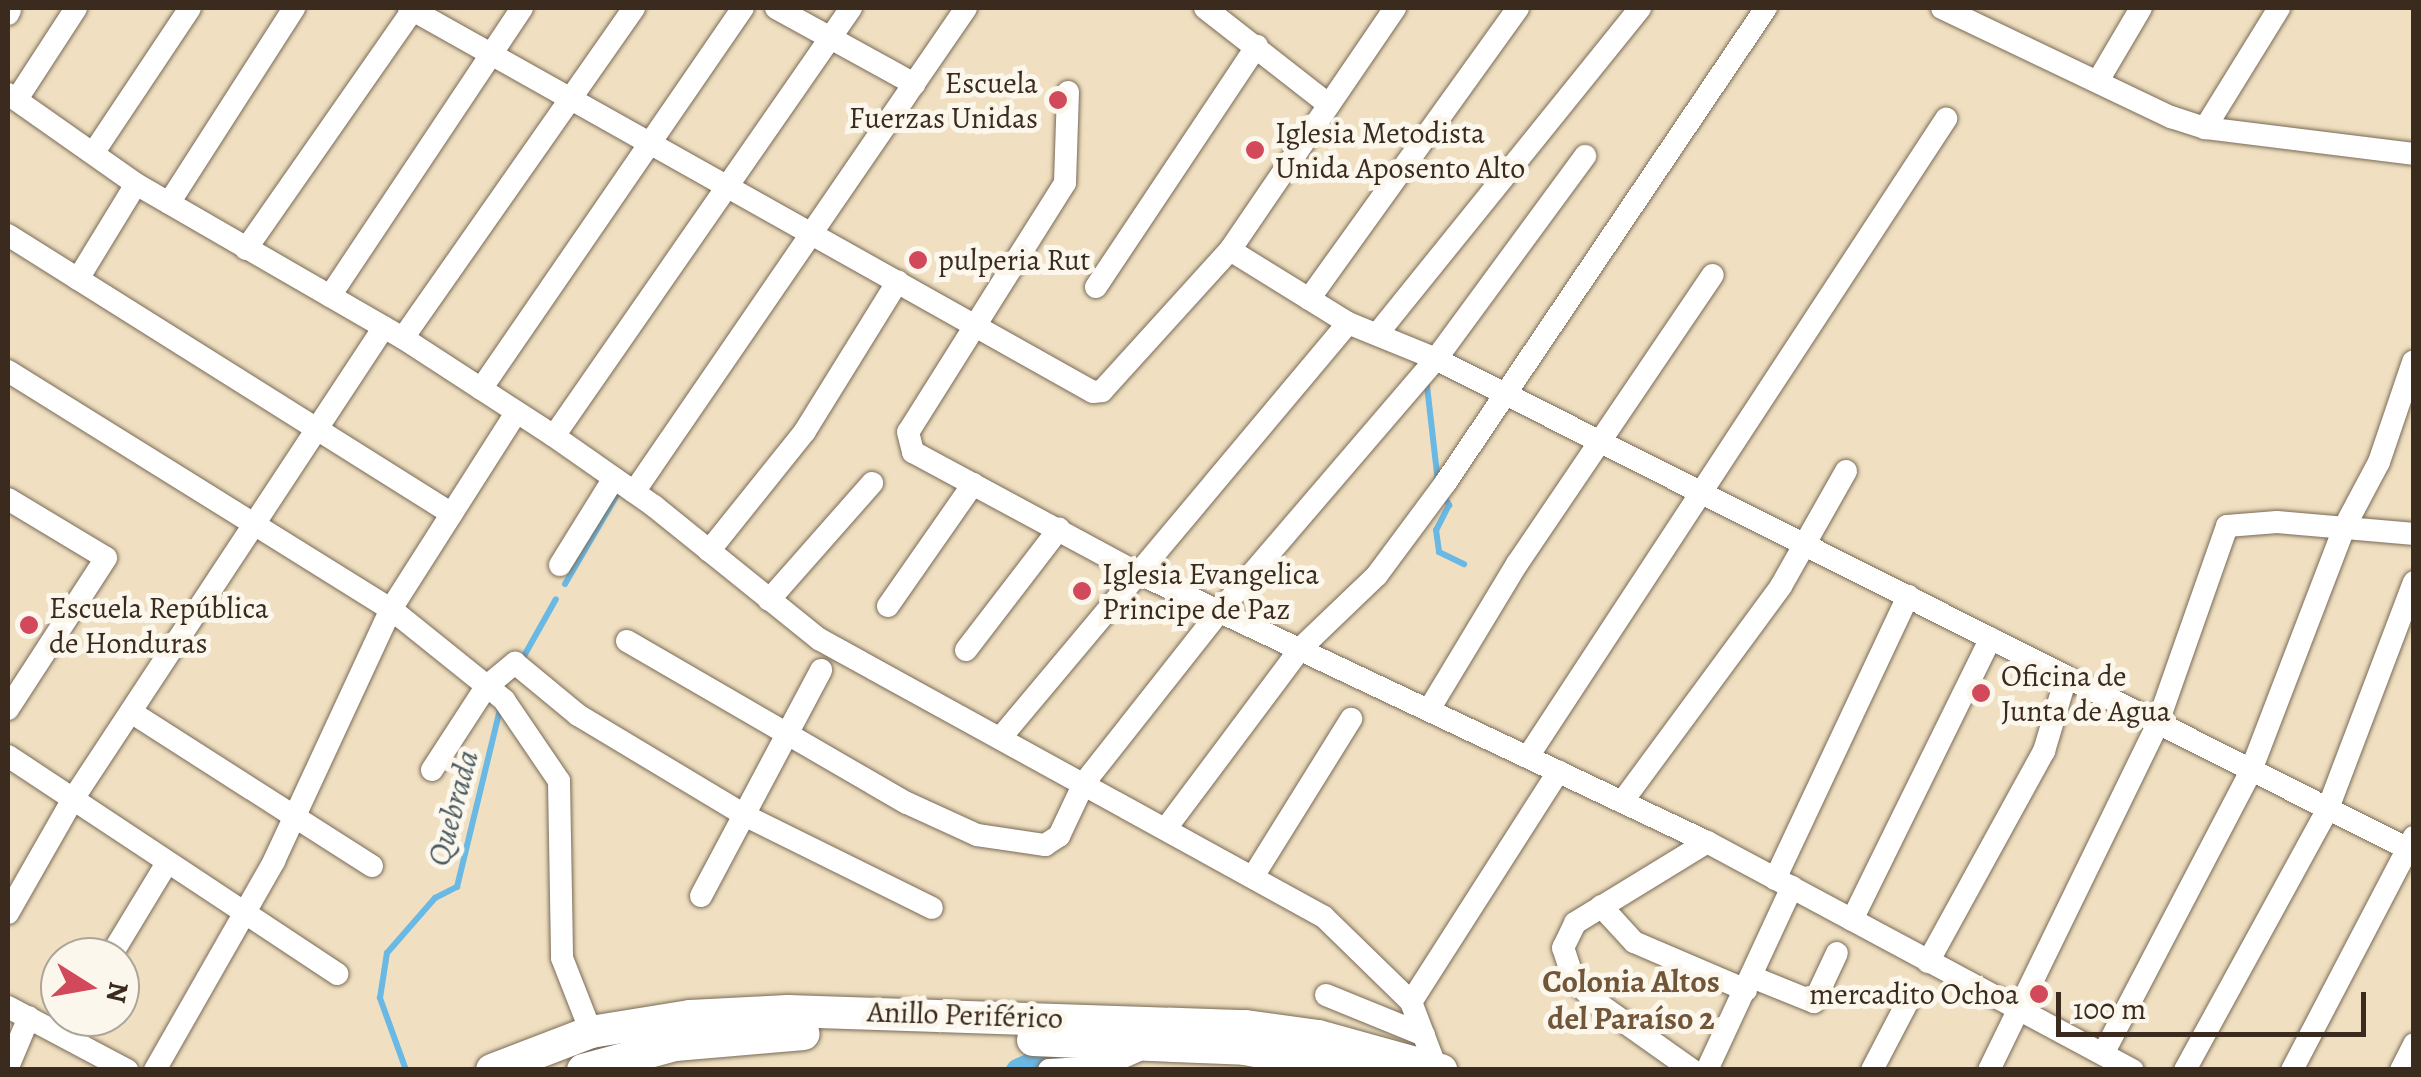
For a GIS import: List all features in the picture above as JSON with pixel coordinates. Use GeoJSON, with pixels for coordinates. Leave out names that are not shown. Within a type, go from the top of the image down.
{"type":"FeatureCollection","features":[{"type":"Feature","properties":{"kind":"highway","name":"Anillo Periférico"},"geometry":{"type":"LineString","coordinates":[[492,1070],[591,1032],[690,1016],[788,1011],[1184,1022],[1318,1036],[1439,1069]]}},
{"type":"Feature","properties":{"kind":"highway","name":"Anillo Periférico"},"geometry":{"type":"LineString","coordinates":[[583,1070],[674,1046],[776,1034],[1245,1049],[1354,1070]]}},
{"type":"Feature","properties":{"kind":"street"},"geometry":{"type":"LineString","coordinates":[[76,8],[12,96],[136,184],[393,332],[554,436],[624,485],[820,639],[1254,875],[1355,941],[1411,1002],[1439,1069]]}},
{"type":"Feature","properties":{"kind":"street"},"geometry":{"type":"LineString","coordinates":[[94,152],[190,8]]}},
{"type":"Feature","properties":{"kind":"street"},"geometry":{"type":"LineString","coordinates":[[169,203],[294,8]]}},
{"type":"Feature","properties":{"kind":"street"},"geometry":{"type":"LineString","coordinates":[[330,296],[522,8]]}},
{"type":"Feature","properties":{"kind":"street"},"geometry":{"type":"LineString","coordinates":[[8,913],[73,800],[312,429],[577,97],[634,8]]}},
{"type":"Feature","properties":{"kind":"street"},"geometry":{"type":"LineString","coordinates":[[481,389],[744,8]]}},
{"type":"Feature","properties":{"kind":"street"},"geometry":{"type":"LineString","coordinates":[[776,8],[914,84]]}},
{"type":"Feature","properties":{"kind":"street"},"geometry":{"type":"LineString","coordinates":[[554,436],[733,184],[851,8]]}},
{"type":"Feature","properties":{"kind":"street"},"geometry":{"type":"LineString","coordinates":[[560,565],[812,233],[966,8]]}},
{"type":"Feature","properties":{"kind":"street"},"geometry":{"type":"LineString","coordinates":[[1205,8],[1329,104]]}},
{"type":"Feature","properties":{"kind":"street"},"geometry":{"type":"LineString","coordinates":[[1309,300],[1518,8]]}},
{"type":"Feature","properties":{"kind":"street"},"geometry":{"type":"LineString","coordinates":[[1378,334],[1640,8]]}},
{"type":"Feature","properties":{"kind":"street"},"geometry":{"type":"LineString","coordinates":[[1167,827],[1301,648],[1377,575],[1446,482],[1766,8]]}},
{"type":"Feature","properties":{"kind":"street"},"geometry":{"type":"LineString","coordinates":[[1942,8],[2098,81],[2132,103],[2205,128],[2414,154]]}},
{"type":"Feature","properties":{"kind":"street"},"geometry":{"type":"LineString","coordinates":[[1986,29],[1999,8]]}},
{"type":"Feature","properties":{"kind":"street"},"geometry":{"type":"LineString","coordinates":[[2098,81],[2141,8]]}},
{"type":"Feature","properties":{"kind":"street"},"geometry":{"type":"LineString","coordinates":[[2205,128],[2279,8]]}},
{"type":"Feature","properties":{"kind":"street"},"geometry":{"type":"LineString","coordinates":[[246,249],[411,9],[733,184],[1093,392],[1102,390],[1230,250],[1329,104],[1384,12]]}},
{"type":"Feature","properties":{"kind":"street"},"geometry":{"type":"LineString","coordinates":[[1096,286],[1257,46]]}},
{"type":"Feature","properties":{"kind":"street"},"geometry":{"type":"LineString","coordinates":[[1068,92],[1066,182],[906,442],[972,484],[1140,574],[1706,842],[2133,1070]]}},
{"type":"Feature","properties":{"kind":"street"},"geometry":{"type":"LineString","coordinates":[[1529,755],[1705,494],[1946,119]]}},
{"type":"Feature","properties":{"kind":"street"},"geometry":{"type":"LineString","coordinates":[[627,641],[946,822],[1018,844],[1045,845],[1059,836],[1084,783],[1220,612],[1428,368],[1585,156]]}},
{"type":"Feature","properties":{"kind":"street"},"geometry":{"type":"LineString","coordinates":[[78,279],[136,184]]}},
{"type":"Feature","properties":{"kind":"street"},"geometry":{"type":"LineString","coordinates":[[8,235],[452,514]]}},
{"type":"Feature","properties":{"kind":"street"},"geometry":{"type":"LineString","coordinates":[[1230,250],[1348,323],[1378,334],[1428,368],[1505,398],[1705,494],[1991,638],[2065,681],[2327,811],[2412,846],[2292,1070]]}},
{"type":"Feature","properties":{"kind":"street"},"geometry":{"type":"LineString","coordinates":[[1430,708],[1712,275]]}},
{"type":"Feature","properties":{"kind":"street"},"geometry":{"type":"LineString","coordinates":[[708,550],[806,431],[898,281]]}},
{"type":"Feature","properties":{"kind":"street"},"geometry":{"type":"LineString","coordinates":[[1002,736],[1348,323]]}},
{"type":"Feature","properties":{"kind":"street"},"geometry":{"type":"LineString","coordinates":[[2103,1054],[2250,773],[2344,526],[2379,462],[2413,362]]}},
{"type":"Feature","properties":{"kind":"street"},"geometry":{"type":"LineString","coordinates":[[10,377],[391,609],[486,687],[536,740],[559,781],[562,958],[591,1032]]}},
{"type":"Feature","properties":{"kind":"street"},"geometry":{"type":"LineString","coordinates":[[155,1070],[245,917],[391,609],[516,413]]}},
{"type":"Feature","properties":{"kind":"street"},"geometry":{"type":"LineString","coordinates":[[1622,802],[1805,544],[1846,471]]}},
{"type":"Feature","properties":{"kind":"street"},"geometry":{"type":"LineString","coordinates":[[769,600],[872,483]]}},
{"type":"Feature","properties":{"kind":"street"},"geometry":{"type":"LineString","coordinates":[[888,606],[972,484]]}},
{"type":"Feature","properties":{"kind":"street"},"geometry":{"type":"LineString","coordinates":[[8,499],[106,558],[8,709]]}},
{"type":"Feature","properties":{"kind":"street"},"geometry":{"type":"LineString","coordinates":[[1989,1070],[2022,1011],[2157,724],[2227,526],[2344,526],[2414,534]]}},
{"type":"Feature","properties":{"kind":"street"},"geometry":{"type":"LineString","coordinates":[[966,650],[1059,529]]}},
{"type":"Feature","properties":{"kind":"street"},"geometry":{"type":"LineString","coordinates":[[2185,1070],[2327,811],[2414,582]]}},
{"type":"Feature","properties":{"kind":"street"},"geometry":{"type":"LineString","coordinates":[[1707,1070],[1749,983],[1784,883],[1908,596]]}},
{"type":"Feature","properties":{"kind":"street"},"geometry":{"type":"LineString","coordinates":[[1852,920],[1991,638]]}},
{"type":"Feature","properties":{"kind":"street"},"geometry":{"type":"LineString","coordinates":[[432,770],[486,687],[514,663],[578,715],[748,817],[932,908]]}},
{"type":"Feature","properties":{"kind":"street"},"geometry":{"type":"LineString","coordinates":[[701,896],[748,817],[822,670]]}},
{"type":"Feature","properties":{"kind":"street"},"geometry":{"type":"LineString","coordinates":[[1928,962],[2044,750],[2065,681]]}},
{"type":"Feature","properties":{"kind":"street"},"geometry":{"type":"LineString","coordinates":[[131,712],[372,866]]}},
{"type":"Feature","properties":{"kind":"street"},"geometry":{"type":"LineString","coordinates":[[1254,875],[1351,719]]}},
{"type":"Feature","properties":{"kind":"street"},"geometry":{"type":"LineString","coordinates":[[8,756],[336,974]]}},
{"type":"Feature","properties":{"kind":"street"},"geometry":{"type":"LineString","coordinates":[[1411,1002],[1559,771]]}},
{"type":"Feature","properties":{"kind":"street"},"geometry":{"type":"LineString","coordinates":[[1692,1070],[1596,1002],[1563,960],[1575,923],[1706,842]]}},
{"type":"Feature","properties":{"kind":"street"},"geometry":{"type":"LineString","coordinates":[[122,937],[166,863]]}},
{"type":"Feature","properties":{"kind":"street"},"geometry":{"type":"LineString","coordinates":[[1601,906],[1634,942],[1814,1002],[1837,953]]}},
{"type":"Feature","properties":{"kind":"street"},"geometry":{"type":"LineString","coordinates":[[1326,995],[1424,1035]]}},
{"type":"Feature","properties":{"kind":"street"},"geometry":{"type":"LineString","coordinates":[[1872,1070],[1907,1003]]}},
{"type":"Feature","properties":{"kind":"street"},"geometry":{"type":"LineString","coordinates":[[8,1007],[40,1020]]}},
{"type":"Feature","properties":{"kind":"street"},"geometry":{"type":"LineString","coordinates":[[8,1067],[29,1017]]}},
{"type":"Feature","properties":{"kind":"street"},"geometry":{"type":"LineString","coordinates":[[83,1037],[128,1070]]}},
{"type":"Feature","properties":{"kind":"street"},"geometry":{"type":"LineString","coordinates":[[2401,1070],[2414,1044]]}},
{"type":"Feature","properties":{"kind":"street"},"geometry":{"type":"LineString","coordinates":[[1049,1070],[1100,1067],[1150,1046]]}},
{"type":"Feature","properties":{"kind":"waterway"},"geometry":{"type":"LineString","coordinates":[[1426,377],[1438,483]]}},
{"type":"Feature","properties":{"kind":"waterway","name":"Quebrada"},"geometry":{"type":"LineString","coordinates":[[565,584],[618,493]]}},
{"type":"Feature","properties":{"kind":"waterway"},"geometry":{"type":"LineString","coordinates":[[1443,494],[1449,505],[1436,530],[1439,552],[1464,564]]}},
{"type":"Feature","properties":{"kind":"waterway","name":"Quebrada"},"geometry":{"type":"LineString","coordinates":[[524,656],[556,599]]}},
{"type":"Feature","properties":{"kind":"waterway","name":"Quebrada"},"geometry":{"type":"LineString","coordinates":[[406,1070],[380,998],[387,953],[435,898],[457,887],[500,709]]}},
{"type":"Feature","properties":{"kind":"waterway"},"geometry":{"type":"LineString","coordinates":[[1017,1070],[1048,1056]]}},
{"type":"Feature","properties":{"kind":"place","name":"Escuela Fuerzas Unidas"},"geometry":{"type":"Point","coordinates":[1058,100]}},
{"type":"Feature","properties":{"kind":"place","name":"Iglesia Metodista Unida Aposento Alto"},"geometry":{"type":"Point","coordinates":[1255,150]}},
{"type":"Feature","properties":{"kind":"place","name":"pulperia Rut"},"geometry":{"type":"Point","coordinates":[918,260]}},
{"type":"Feature","properties":{"kind":"place","name":"Iglesia Evangelica Principe de Paz"},"geometry":{"type":"Point","coordinates":[1082,591]}},
{"type":"Feature","properties":{"kind":"place","name":"Escuela República de Honduras"},"geometry":{"type":"Point","coordinates":[29,625]}},
{"type":"Feature","properties":{"kind":"place","name":"Oficina de Junta de Agua"},"geometry":{"type":"Point","coordinates":[1981,693]}},
{"type":"Feature","properties":{"kind":"place","name":"mercadito Ochoa"},"geometry":{"type":"Point","coordinates":[2039,994]}},
{"type":"Feature","properties":{"kind":"district","name":"Colonia Altos del Paraíso 2"},"geometry":{"type":"Point","coordinates":[1631,1000]}}]}
